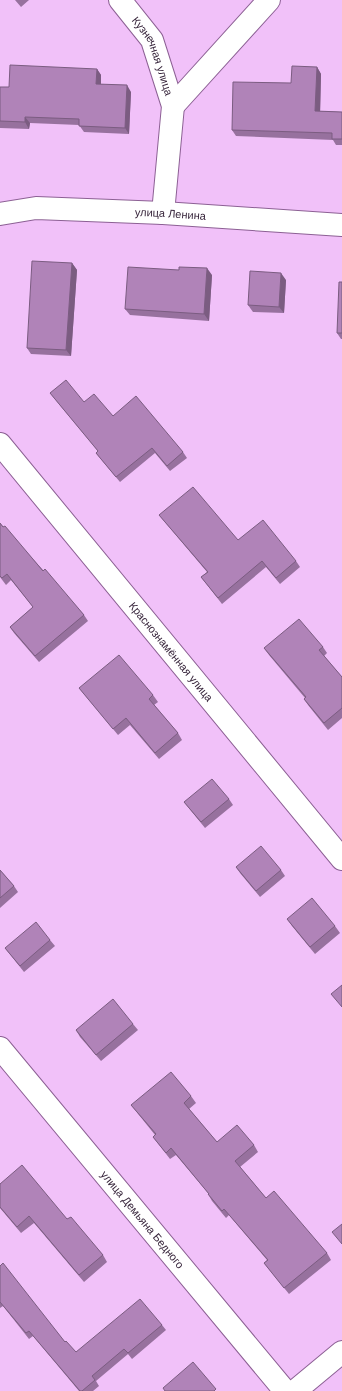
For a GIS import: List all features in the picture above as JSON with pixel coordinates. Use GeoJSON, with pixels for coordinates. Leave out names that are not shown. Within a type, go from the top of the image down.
{"type":"FeatureCollection","features":[{"type":"Feature","properties":{"kind":"street","name":"Кузнечная улица"},"geometry":{"type":"LineString","coordinates":[[120,0],[152,40],[173,106],[163,213]]}},
{"type":"Feature","properties":{"kind":"street"},"geometry":{"type":"LineString","coordinates":[[173,106],[269,0]]}},
{"type":"Feature","properties":{"kind":"street","name":"улица Ленина"},"geometry":{"type":"LineString","coordinates":[[0,214],[36,208],[163,213],[342,225]]}},
{"type":"Feature","properties":{"kind":"street","name":"Краснознамённая улица"},"geometry":{"type":"LineString","coordinates":[[0,444],[342,859]]}},
{"type":"Feature","properties":{"kind":"street","name":"улица Демьяна Бедного"},"geometry":{"type":"LineString","coordinates":[[0,1048],[285,1391]]}},
{"type":"Feature","properties":{"kind":"street"},"geometry":{"type":"LineString","coordinates":[[295,1391],[342,1352]]}},
{"type":"Feature","properties":{"kind":"building"},"geometry":{"type":"Polygon","coordinates":[[[10,65],[97,69],[96,84],[127,85],[125,128],[79,126],[79,119],[25,117],[25,122],[0,121],[0,87],[9,87],[10,65]]]}},
{"type":"Feature","properties":{"kind":"building"},"geometry":{"type":"Polygon","coordinates":[[[292,66],[317,67],[315,111],[342,112],[342,139],[332,139],[332,133],[232,130],[233,82],[291,83],[292,66]]]}},
{"type":"Feature","properties":{"kind":"building"},"geometry":{"type":"Polygon","coordinates":[[[32,261],[72,263],[66,350],[27,348],[32,261]]]}},
{"type":"Feature","properties":{"kind":"building"},"geometry":{"type":"Polygon","coordinates":[[[128,267],[179,270],[179,267],[207,268],[204,314],[125,309],[128,267]]]}},
{"type":"Feature","properties":{"kind":"building"},"geometry":{"type":"Polygon","coordinates":[[[250,271],[281,273],[279,307],[248,305],[250,271]]]}},
{"type":"Feature","properties":{"kind":"building"},"geometry":{"type":"Polygon","coordinates":[[[339,282],[342,282],[342,333],[337,333],[339,282]]]}},
{"type":"Feature","properties":{"kind":"building"},"geometry":{"type":"Polygon","coordinates":[[[66,380],[84,402],[94,394],[113,416],[136,396],[183,452],[167,466],[152,448],[116,477],[96,453],[98,451],[50,393],[66,380]]]}},
{"type":"Feature","properties":{"kind":"building"},"geometry":{"type":"Polygon","coordinates":[[[193,487],[238,540],[263,520],[296,561],[276,578],[262,561],[218,598],[201,577],[208,572],[159,515],[193,487]]]}},
{"type":"Feature","properties":{"kind":"building"},"geometry":{"type":"Polygon","coordinates":[[[0,523],[3,527],[5,526],[43,571],[45,569],[84,615],[35,656],[10,627],[33,607],[7,574],[2,578],[0,576],[0,523]]]}},
{"type":"Feature","properties":{"kind":"building"},"geometry":{"type":"Polygon","coordinates":[[[299,619],[323,647],[319,650],[342,677],[342,708],[324,723],[304,699],[306,697],[264,648],[299,619]]]}},
{"type":"Feature","properties":{"kind":"building"},"geometry":{"type":"Polygon","coordinates":[[[119,655],[153,695],[149,699],[178,733],[155,753],[126,718],[113,729],[79,688],[119,655]]]}},
{"type":"Feature","properties":{"kind":"building"},"geometry":{"type":"Polygon","coordinates":[[[212,779],[229,799],[201,822],[184,802],[212,779]]]}},
{"type":"Feature","properties":{"kind":"building"},"geometry":{"type":"Polygon","coordinates":[[[261,846],[281,870],[256,891],[236,867],[261,846]]]}},
{"type":"Feature","properties":{"kind":"building"},"geometry":{"type":"Polygon","coordinates":[[[0,870],[14,886],[0,898],[0,870]]]}},
{"type":"Feature","properties":{"kind":"building"},"geometry":{"type":"Polygon","coordinates":[[[312,898],[335,926],[310,947],[287,919],[312,898]]]}},
{"type":"Feature","properties":{"kind":"building"},"geometry":{"type":"Polygon","coordinates":[[[36,922],[50,940],[20,966],[5,948],[36,922]]]}},
{"type":"Feature","properties":{"kind":"building"},"geometry":{"type":"Polygon","coordinates":[[[342,985],[342,1007],[331,994],[342,985]]]}},
{"type":"Feature","properties":{"kind":"building"},"geometry":{"type":"Polygon","coordinates":[[[113,999],[133,1024],[96,1055],[76,1030],[113,999]]]}},
{"type":"Feature","properties":{"kind":"building"},"geometry":{"type":"Polygon","coordinates":[[[171,1072],[191,1096],[184,1103],[217,1142],[237,1125],[254,1145],[235,1161],[266,1198],[274,1191],[327,1253],[284,1288],[264,1263],[268,1260],[224,1209],[222,1211],[171,1148],[166,1153],[153,1137],[156,1134],[131,1105],[171,1072]]]}},
{"type":"Feature","properties":{"kind":"building"},"geometry":{"type":"Polygon","coordinates":[[[22,1165],[67,1219],[71,1217],[103,1255],[79,1275],[29,1216],[17,1227],[0,1207],[0,1184],[22,1165]]]}},
{"type":"Feature","properties":{"kind":"building"},"geometry":{"type":"Polygon","coordinates":[[[342,1224],[342,1244],[332,1232],[342,1224]]]}},
{"type":"Feature","properties":{"kind":"building"},"geometry":{"type":"Polygon","coordinates":[[[3,1263],[65,1342],[66,1341],[76,1352],[140,1299],[162,1325],[128,1353],[124,1349],[92,1376],[95,1380],[80,1391],[29,1331],[26,1333],[0,1302],[0,1266],[3,1263]]]}},
{"type":"Feature","properties":{"kind":"building"},"geometry":{"type":"Polygon","coordinates":[[[193,1362],[216,1389],[214,1391],[165,1391],[163,1388],[193,1362]]]}}]}
